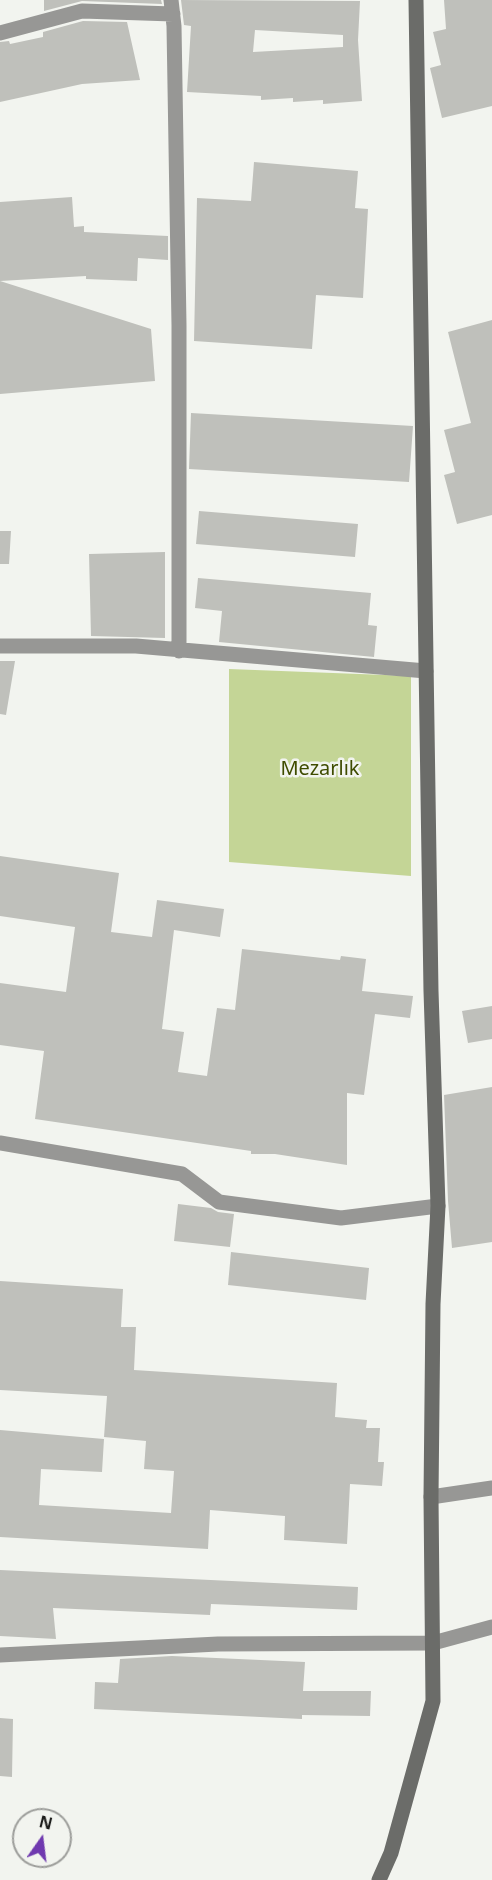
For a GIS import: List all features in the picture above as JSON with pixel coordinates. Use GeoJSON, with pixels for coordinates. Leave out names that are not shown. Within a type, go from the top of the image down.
{"type":"FeatureCollection","features":[{"type":"Feature","properties":{"kind":"street"},"geometry":{"type":"LineString","coordinates":[[380,1880],[391,1853],[433,1701],[431,1497],[433,1304],[438,1206],[431,991],[416,0]]}},
{"type":"Feature","properties":{"kind":"street"},"geometry":{"type":"LineString","coordinates":[[0,33],[82,12],[172,7],[179,325],[179,651]]}},
{"type":"Feature","properties":{"kind":"street"},"geometry":{"type":"LineString","coordinates":[[0,646],[136,646],[426,671]]}},
{"type":"Feature","properties":{"kind":"street"},"geometry":{"type":"LineString","coordinates":[[0,1143],[182,1174],[219,1202],[341,1218],[438,1206]]}},
{"type":"Feature","properties":{"kind":"street"},"geometry":{"type":"LineString","coordinates":[[431,1497],[492,1488]]}},
{"type":"Feature","properties":{"kind":"street"},"geometry":{"type":"LineString","coordinates":[[0,1655],[218,1644],[433,1643],[492,1627]]}},
{"type":"Feature","properties":{"kind":"green space","name":"Mezarlık"},"geometry":{"type":"Polygon","coordinates":[[[229,669],[411,676],[411,876],[229,862],[229,669]]]}},
{"type":"Feature","properties":{"kind":"building"},"geometry":{"type":"Polygon","coordinates":[[[44,0],[161,0],[162,4],[82,1],[44,11],[44,0]]]}},
{"type":"Feature","properties":{"kind":"building"},"geometry":{"type":"Polygon","coordinates":[[[181,0],[360,1],[358,40],[362,101],[323,104],[323,100],[293,102],[293,98],[261,100],[261,96],[187,92],[191,26],[184,25],[181,0]],[[255,30],[253,52],[343,47],[343,35],[255,30]]]}},
{"type":"Feature","properties":{"kind":"building"},"geometry":{"type":"Polygon","coordinates":[[[444,0],[492,0],[492,106],[442,118],[430,68],[441,65],[433,32],[446,29],[444,0]]]}},
{"type":"Feature","properties":{"kind":"building"},"geometry":{"type":"Polygon","coordinates":[[[83,21],[127,22],[140,80],[82,84],[0,102],[0,42],[9,41],[10,44],[43,37],[43,32],[83,21]]]}},
{"type":"Feature","properties":{"kind":"building"},"geometry":{"type":"Polygon","coordinates":[[[254,162],[358,171],[355,208],[368,209],[363,298],[316,295],[312,349],[194,341],[197,198],[251,201],[254,162]]]}},
{"type":"Feature","properties":{"kind":"building"},"geometry":{"type":"Polygon","coordinates":[[[72,197],[74,227],[84,226],[84,232],[168,236],[168,260],[138,258],[137,281],[86,279],[86,276],[0,281],[0,202],[72,197]]]}},
{"type":"Feature","properties":{"kind":"building"},"geometry":{"type":"Polygon","coordinates":[[[0,281],[151,329],[155,381],[0,394],[0,281]]]}},
{"type":"Feature","properties":{"kind":"building"},"geometry":{"type":"Polygon","coordinates":[[[492,320],[492,515],[457,524],[444,475],[455,472],[444,430],[471,423],[448,332],[492,320]]]}},
{"type":"Feature","properties":{"kind":"building"},"geometry":{"type":"Polygon","coordinates":[[[191,413],[413,426],[409,482],[189,469],[191,413]]]}},
{"type":"Feature","properties":{"kind":"building"},"geometry":{"type":"Polygon","coordinates":[[[199,511],[358,524],[355,557],[196,544],[199,511]]]}},
{"type":"Feature","properties":{"kind":"building"},"geometry":{"type":"Polygon","coordinates":[[[0,531],[11,531],[9,564],[0,564],[0,531]]]}},
{"type":"Feature","properties":{"kind":"building"},"geometry":{"type":"Polygon","coordinates":[[[165,552],[165,638],[91,636],[89,554],[165,552]]]}},
{"type":"Feature","properties":{"kind":"building"},"geometry":{"type":"Polygon","coordinates":[[[198,578],[371,593],[368,625],[377,626],[374,657],[219,642],[222,611],[195,608],[198,578]]]}},
{"type":"Feature","properties":{"kind":"building"},"geometry":{"type":"Polygon","coordinates":[[[0,661],[15,661],[6,715],[0,714],[0,661]]]}},
{"type":"Feature","properties":{"kind":"building"},"geometry":{"type":"Polygon","coordinates":[[[0,856],[119,873],[111,932],[152,937],[157,900],[224,909],[220,937],[174,930],[162,1029],[184,1032],[178,1072],[207,1076],[217,1008],[235,1010],[242,949],[340,960],[341,956],[366,959],[362,991],[413,996],[410,1018],[375,1014],[364,1095],[347,1093],[347,1165],[275,1154],[251,1154],[251,1151],[35,1119],[44,1051],[0,1045],[0,983],[66,992],[75,927],[0,916],[0,856]]]}},
{"type":"Feature","properties":{"kind":"building"},"geometry":{"type":"Polygon","coordinates":[[[492,1006],[492,1039],[468,1043],[462,1011],[492,1006]]]}},
{"type":"Feature","properties":{"kind":"building"},"geometry":{"type":"Polygon","coordinates":[[[492,1087],[492,1242],[452,1248],[444,1095],[492,1087]]]}},
{"type":"Feature","properties":{"kind":"building"},"geometry":{"type":"Polygon","coordinates":[[[178,1204],[211,1208],[218,1212],[234,1214],[230,1247],[174,1241],[178,1204]]]}},
{"type":"Feature","properties":{"kind":"building"},"geometry":{"type":"Polygon","coordinates":[[[231,1252],[369,1268],[366,1300],[228,1285],[231,1252]]]}},
{"type":"Feature","properties":{"kind":"building"},"geometry":{"type":"Polygon","coordinates":[[[0,1281],[123,1289],[121,1327],[136,1327],[134,1370],[337,1383],[335,1417],[367,1420],[366,1428],[380,1428],[378,1462],[384,1462],[382,1486],[350,1484],[347,1544],[284,1540],[285,1516],[210,1510],[208,1549],[0,1537],[0,1430],[104,1439],[102,1472],[41,1469],[39,1505],[171,1513],[174,1471],[144,1469],[146,1441],[104,1437],[107,1396],[0,1390],[0,1281]]]}},
{"type":"Feature","properties":{"kind":"building"},"geometry":{"type":"Polygon","coordinates":[[[0,1570],[358,1587],[357,1610],[211,1604],[210,1615],[53,1608],[56,1639],[0,1636],[0,1570]]]}},
{"type":"Feature","properties":{"kind":"building"},"geometry":{"type":"Polygon","coordinates":[[[172,1656],[305,1662],[303,1691],[371,1691],[370,1716],[302,1715],[302,1719],[94,1709],[95,1682],[118,1683],[120,1659],[172,1656]]]}},
{"type":"Feature","properties":{"kind":"building"},"geometry":{"type":"Polygon","coordinates":[[[0,1718],[13,1719],[12,1777],[0,1776],[0,1718]]]}}]}
